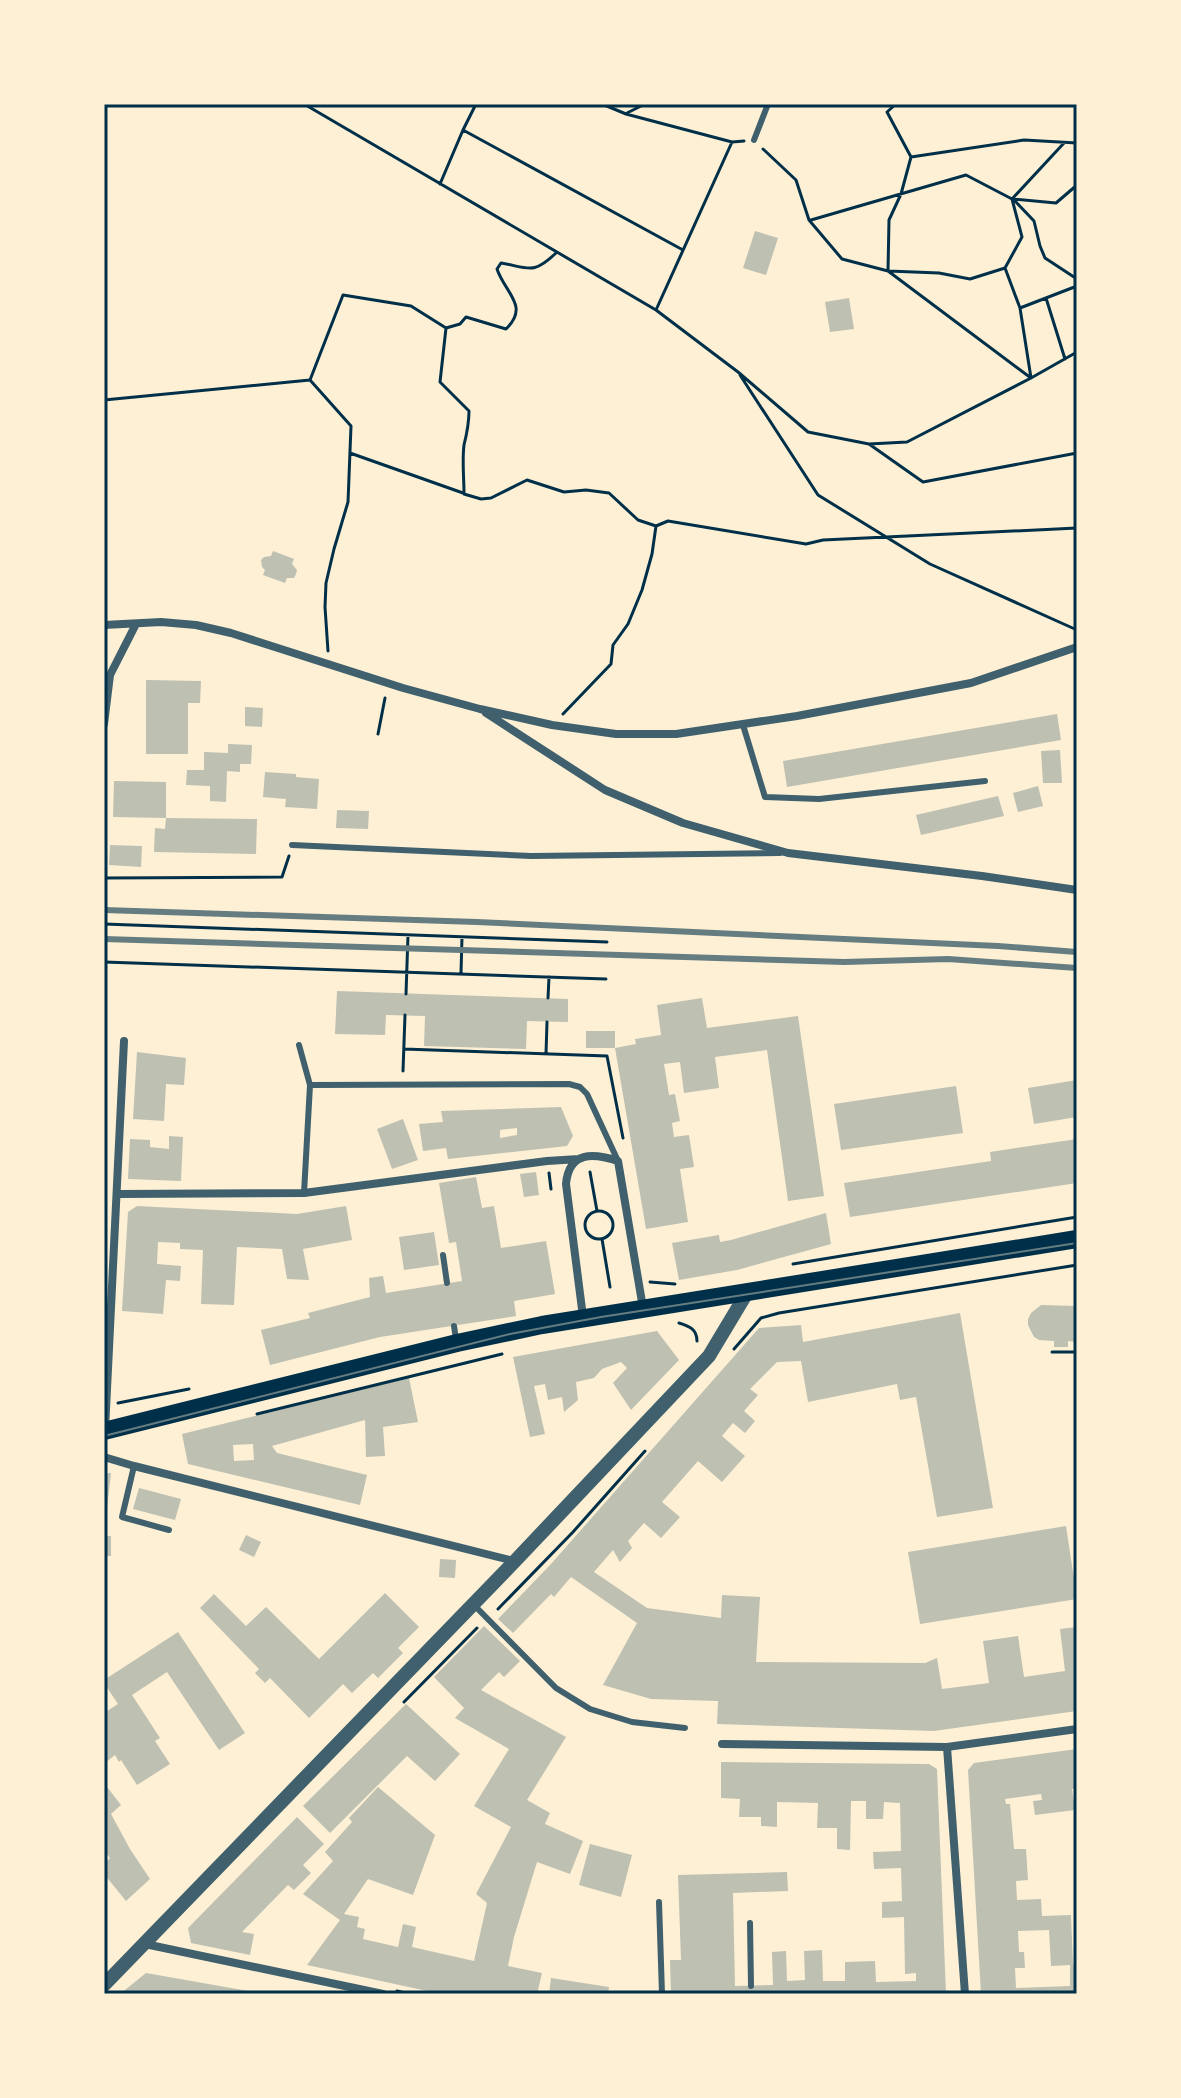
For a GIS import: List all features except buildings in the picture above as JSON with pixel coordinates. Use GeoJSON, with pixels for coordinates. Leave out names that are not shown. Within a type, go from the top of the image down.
{"type":"FeatureCollection","features":[{"type":"Feature","properties":{"kind":"main road"},"geometry":{"type":"LineString","coordinates":[[104,1431],[455,1334],[583,1318],[1077,1239]]}},
{"type":"Feature","properties":{"kind":"street"},"geometry":{"type":"LineString","coordinates":[[104,625],[161,622],[196,625],[480,709],[552,725],[616,734],[676,734],[743,725],[971,683],[1077,647]]}},
{"type":"Feature","properties":{"kind":"street"},"geometry":{"type":"LineString","coordinates":[[104,724],[110,675],[136,624]]}},
{"type":"Feature","properties":{"kind":"street"},"geometry":{"type":"LineString","coordinates":[[480,709],[605,790],[683,823],[788,853],[1077,890]]}},
{"type":"Feature","properties":{"kind":"street"},"geometry":{"type":"LineString","coordinates":[[104,1431],[124,1041]]}},
{"type":"Feature","properties":{"kind":"street"},"geometry":{"type":"LineString","coordinates":[[118,1194],[304,1193],[596,1155],[618,1161],[643,1308]]}},
{"type":"Feature","properties":{"kind":"street"},"geometry":{"type":"LineString","coordinates":[[583,1318],[566,1184],[568,1173],[584,1158]]}},
{"type":"Feature","properties":{"kind":"street"},"geometry":{"type":"LineString","coordinates":[[104,1985],[709,1356],[748,1291]]}},
{"type":"Feature","properties":{"kind":"street"},"geometry":{"type":"LineString","coordinates":[[104,1457],[515,1561]]}},
{"type":"Feature","properties":{"kind":"street"},"geometry":{"type":"LineString","coordinates":[[722,1744],[947,1747],[1077,1729]]}},
{"type":"Feature","properties":{"kind":"street"},"geometry":{"type":"LineString","coordinates":[[947,1747],[965,1994]]}},
{"type":"Feature","properties":{"kind":"street"},"geometry":{"type":"LineString","coordinates":[[145,1944],[383,1994]]}},
{"type":"Feature","properties":{"kind":"lane"},"geometry":{"type":"LineString","coordinates":[[754,140],[768,104]]}},
{"type":"Feature","properties":{"kind":"lane"},"geometry":{"type":"LineString","coordinates":[[743,725],[765,797],[819,799],[985,781]]}},
{"type":"Feature","properties":{"kind":"lane"},"geometry":{"type":"LineString","coordinates":[[292,845],[531,856],[788,853]]}},
{"type":"Feature","properties":{"kind":"lane"},"geometry":{"type":"LineString","coordinates":[[299,1045],[310,1085],[304,1193]]}},
{"type":"Feature","properties":{"kind":"lane"},"geometry":{"type":"LineString","coordinates":[[310,1085],[569,1084],[580,1087],[587,1094],[618,1161]]}},
{"type":"Feature","properties":{"kind":"lane"},"geometry":{"type":"LineString","coordinates":[[443,1255],[447,1283]]}},
{"type":"Feature","properties":{"kind":"lane"},"geometry":{"type":"LineString","coordinates":[[134,1466],[122,1517],[169,1530]]}},
{"type":"Feature","properties":{"kind":"lane"},"geometry":{"type":"LineString","coordinates":[[473,1604],[556,1688],[590,1709],[632,1722],[685,1728]]}},
{"type":"Feature","properties":{"kind":"lane"},"geometry":{"type":"LineString","coordinates":[[659,1902],[662,1994]]}},
{"type":"Feature","properties":{"kind":"lane"},"geometry":{"type":"LineString","coordinates":[[750,1923],[751,1986]]}},
{"type":"Feature","properties":{"kind":"path"},"geometry":{"type":"LineString","coordinates":[[304,104],[656,310],[738,372],[808,432],[869,444],[907,442],[1077,352]]}},
{"type":"Feature","properties":{"kind":"path"},"geometry":{"type":"LineString","coordinates":[[440,184],[476,104]]}},
{"type":"Feature","properties":{"kind":"path"},"geometry":{"type":"LineString","coordinates":[[602,104],[626,114],[732,142],[754,140],[796,180],[809,220],[842,259],[888,271],[939,273],[970,279],[1005,268],[1022,237],[1012,199]]}},
{"type":"Feature","properties":{"kind":"path"},"geometry":{"type":"LineString","coordinates":[[626,114],[645,104]]}},
{"type":"Feature","properties":{"kind":"path"},"geometry":{"type":"LineString","coordinates":[[888,271],[889,220],[901,194],[911,157],[887,112],[896,104]]}},
{"type":"Feature","properties":{"kind":"path"},"geometry":{"type":"LineString","coordinates":[[463,130],[683,250]]}},
{"type":"Feature","properties":{"kind":"path"},"geometry":{"type":"LineString","coordinates":[[911,157],[1024,140],[1077,143]]}},
{"type":"Feature","properties":{"kind":"path"},"geometry":{"type":"LineString","coordinates":[[656,310],[732,142]]}},
{"type":"Feature","properties":{"kind":"path"},"geometry":{"type":"LineString","coordinates":[[1012,199],[1064,142]]}},
{"type":"Feature","properties":{"kind":"path"},"geometry":{"type":"LineString","coordinates":[[809,220],[966,175],[1012,199],[1034,221],[1045,258],[1077,279]]}},
{"type":"Feature","properties":{"kind":"path"},"geometry":{"type":"LineString","coordinates":[[1012,199],[1056,203],[1077,185]]}},
{"type":"Feature","properties":{"kind":"path"},"geometry":{"type":"LineString","coordinates":[[310,380],[343,295],[411,306],[446,328],[460,324],[466,317],[506,329],[515,321],[517,309],[497,269],[501,263],[530,269],[542,266],[557,252]]}},
{"type":"Feature","properties":{"kind":"path"},"geometry":{"type":"LineString","coordinates":[[1005,268],[1020,308],[1031,378]]}},
{"type":"Feature","properties":{"kind":"path"},"geometry":{"type":"LineString","coordinates":[[888,271],[1031,378]]}},
{"type":"Feature","properties":{"kind":"path"},"geometry":{"type":"LineString","coordinates":[[1020,308],[1077,286]]}},
{"type":"Feature","properties":{"kind":"path"},"geometry":{"type":"LineString","coordinates":[[1046,298],[1065,359]]}},
{"type":"Feature","properties":{"kind":"path"},"geometry":{"type":"LineString","coordinates":[[446,328],[440,382],[469,411],[470,426],[463,459],[464,494]]}},
{"type":"Feature","properties":{"kind":"path"},"geometry":{"type":"LineString","coordinates":[[738,372],[818,495],[930,564],[1077,630]]}},
{"type":"Feature","properties":{"kind":"path"},"geometry":{"type":"LineString","coordinates":[[104,400],[310,380]]}},
{"type":"Feature","properties":{"kind":"path"},"geometry":{"type":"LineString","coordinates":[[310,380],[351,426],[348,502],[326,583],[329,665]]}},
{"type":"Feature","properties":{"kind":"path"},"geometry":{"type":"LineString","coordinates":[[869,444],[923,482],[1077,453]]}},
{"type":"Feature","properties":{"kind":"path"},"geometry":{"type":"LineString","coordinates":[[350,453],[481,499],[491,498],[527,480],[564,492],[586,490],[609,493],[638,520],[656,526],[668,521],[806,544],[823,540],[1077,528]]}},
{"type":"Feature","properties":{"kind":"path"},"geometry":{"type":"LineString","coordinates":[[552,725],[611,664],[613,645],[628,624],[642,590],[656,526]]}},
{"type":"Feature","properties":{"kind":"path"},"geometry":{"type":"LineString","coordinates":[[378,734],[385,698]]}},
{"type":"Feature","properties":{"kind":"path"},"geometry":{"type":"LineString","coordinates":[[104,878],[282,877],[292,845]]}},
{"type":"Feature","properties":{"kind":"path"},"geometry":{"type":"LineString","coordinates":[[104,924],[607,942]]}},
{"type":"Feature","properties":{"kind":"path"},"geometry":{"type":"LineString","coordinates":[[406,994],[408,935]]}},
{"type":"Feature","properties":{"kind":"path"},"geometry":{"type":"LineString","coordinates":[[461,974],[462,937]]}},
{"type":"Feature","properties":{"kind":"path"},"geometry":{"type":"LineString","coordinates":[[104,962],[606,979]]}},
{"type":"Feature","properties":{"kind":"path"},"geometry":{"type":"LineString","coordinates":[[548,998],[549,977]]}},
{"type":"Feature","properties":{"kind":"path"},"geometry":{"type":"LineString","coordinates":[[403,1083],[405,1015]]}},
{"type":"Feature","properties":{"kind":"path"},"geometry":{"type":"LineString","coordinates":[[546,1054],[547,1022]]}},
{"type":"Feature","properties":{"kind":"path"},"geometry":{"type":"LineString","coordinates":[[404,1049],[609,1057],[624,1145]]}},
{"type":"Feature","properties":{"kind":"path"},"geometry":{"type":"LineString","coordinates":[[584,1158],[597,1211]]}},
{"type":"Feature","properties":{"kind":"path"},"geometry":{"type":"LineString","coordinates":[[597,1211],[606,1213],[613,1223],[612,1232],[602,1239],[590,1236],[585,1227],[589,1215],[597,1211]]}},
{"type":"Feature","properties":{"kind":"path"},"geometry":{"type":"LineString","coordinates":[[787,1265],[1077,1217]]}},
{"type":"Feature","properties":{"kind":"path"},"geometry":{"type":"LineString","coordinates":[[602,1239],[610,1287]]}},
{"type":"Feature","properties":{"kind":"path"},"geometry":{"type":"LineString","coordinates":[[730,1354],[761,1318],[779,1313],[1077,1265]]}},
{"type":"Feature","properties":{"kind":"path"},"geometry":{"type":"LineString","coordinates":[[648,1281],[679,1284]]}},
{"type":"Feature","properties":{"kind":"path"},"geometry":{"type":"LineString","coordinates":[[678,1323],[691,1327]]}},
{"type":"Feature","properties":{"kind":"path"},"geometry":{"type":"LineString","coordinates":[[255,1415],[515,1351]]}},
{"type":"Feature","properties":{"kind":"path"},"geometry":{"type":"LineString","coordinates":[[1052,1352],[1077,1352]]}},
{"type":"Feature","properties":{"kind":"path"},"geometry":{"type":"LineString","coordinates":[[113,1404],[188,1389]]}},
{"type":"Feature","properties":{"kind":"path"},"geometry":{"type":"LineString","coordinates":[[404,1702],[573,1532],[646,1449]]}},
{"type":"Feature","properties":{"kind":"path"},"geometry":{"type":"LineString","coordinates":[[394,1991],[409,1994]]}},
{"type":"Feature","properties":{"kind":"tram line"},"geometry":{"type":"LineString","coordinates":[[104,1436],[510,1334],[1077,1243]]}},
{"type":"Feature","properties":{"kind":"railway"},"geometry":{"type":"LineString","coordinates":[[104,910],[477,922],[1077,952]]}},
{"type":"Feature","properties":{"kind":"railway"},"geometry":{"type":"LineString","coordinates":[[104,939],[844,962],[948,959],[1077,968]]}}]}
